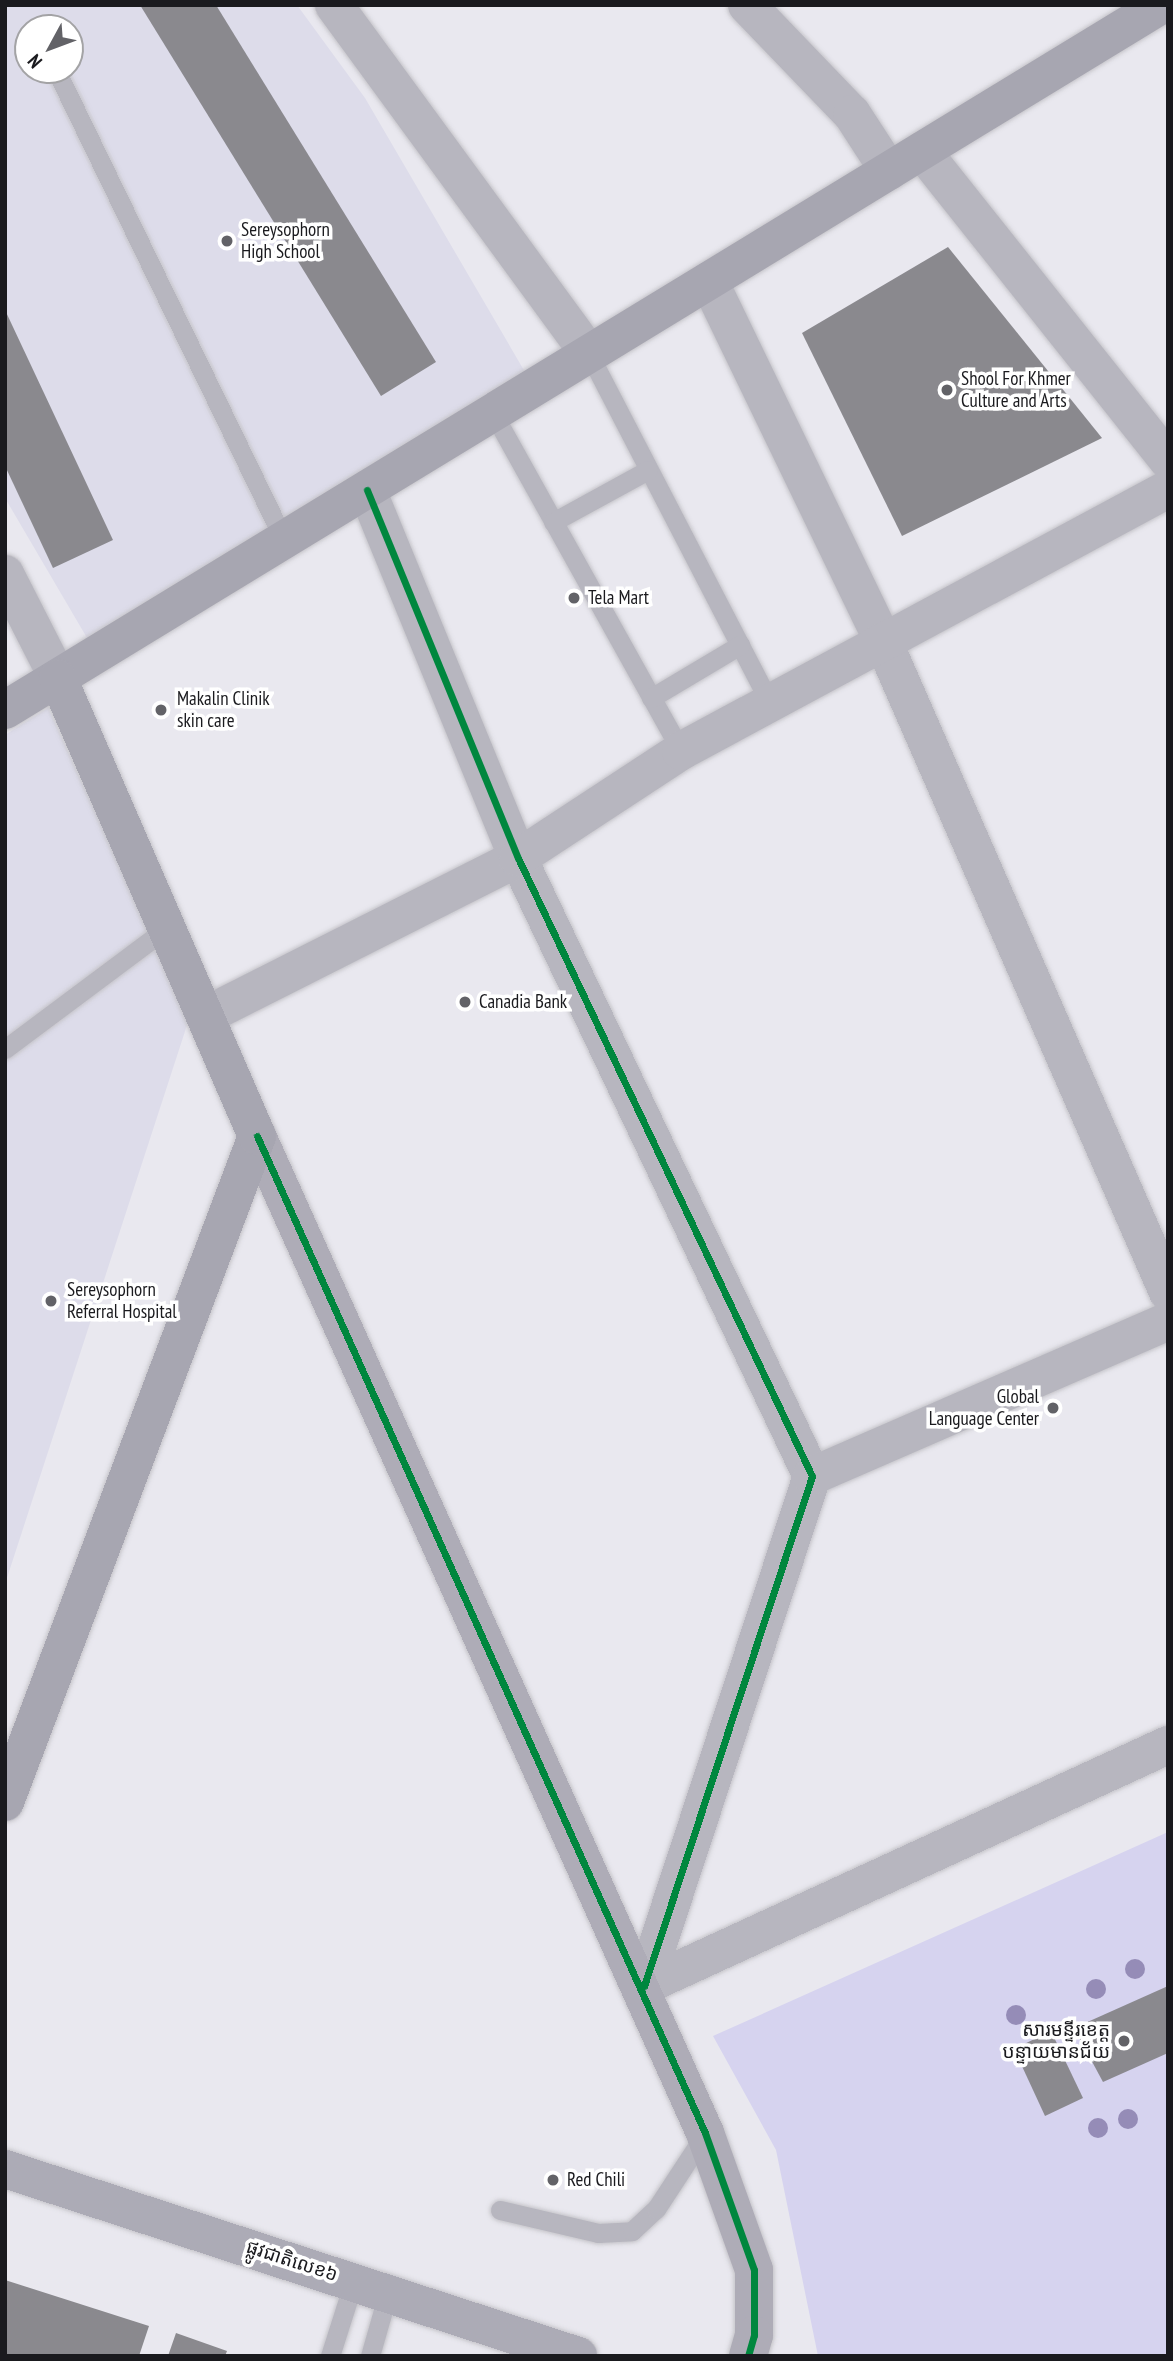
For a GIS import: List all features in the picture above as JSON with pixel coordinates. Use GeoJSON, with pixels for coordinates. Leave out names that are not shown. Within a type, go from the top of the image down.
{"type":"FeatureCollection","features":[{"type":"Feature","properties":{"kind":"highway","name":"ផ្លូវជាតិលេខ៦"},"geometry":{"type":"LineString","coordinates":[[5,2169],[371,2287],[516,2346],[578,2356]]}},
{"type":"Feature","properties":{"kind":"main road"},"geometry":{"type":"LineString","coordinates":[[5,710],[1161,5]]}},
{"type":"Feature","properties":{"kind":"main road"},"geometry":{"type":"LineString","coordinates":[[5,1802],[257,1136],[58,678]]}},
{"type":"Feature","properties":{"kind":"street"},"geometry":{"type":"LineString","coordinates":[[334,5],[589,354]]}},
{"type":"Feature","properties":{"kind":"street"},"geometry":{"type":"LineString","coordinates":[[747,5],[852,114],[889,171]]}},
{"type":"Feature","properties":{"kind":"street"},"geometry":{"type":"LineString","coordinates":[[922,151],[1168,460]]}},
{"type":"Feature","properties":{"kind":"street"},"geometry":{"type":"LineString","coordinates":[[709,281],[883,641],[1168,1293]]}},
{"type":"Feature","properties":{"kind":"street"},"geometry":{"type":"LineString","coordinates":[[205,1016],[518,858],[681,751],[1168,489]]}},
{"type":"Feature","properties":{"kind":"street"},"geometry":{"type":"LineString","coordinates":[[367,490],[518,858],[812,1476],[644,1986]]}},
{"type":"Feature","properties":{"kind":"street"},"geometry":{"type":"LineString","coordinates":[[5,574],[58,678]]}},
{"type":"Feature","properties":{"kind":"street"},"geometry":{"type":"LineString","coordinates":[[257,1136],[644,1986],[705,2133],[754,2270],[754,2335],[748,2356]]}},
{"type":"Feature","properties":{"kind":"street"},"geometry":{"type":"LineString","coordinates":[[812,1476],[1168,1321]]}},
{"type":"Feature","properties":{"kind":"street"},"geometry":{"type":"LineString","coordinates":[[644,1986],[1168,1745]]}},
{"type":"Feature","properties":{"kind":"lane"},"geometry":{"type":"LineString","coordinates":[[63,84],[284,540]]}},
{"type":"Feature","properties":{"kind":"lane"},"geometry":{"type":"LineString","coordinates":[[589,354],[770,703]]}},
{"type":"Feature","properties":{"kind":"lane"},"geometry":{"type":"LineString","coordinates":[[493,413],[681,751]]}},
{"type":"Feature","properties":{"kind":"lane"},"geometry":{"type":"LineString","coordinates":[[553,523],[648,470]]}},
{"type":"Feature","properties":{"kind":"lane"},"geometry":{"type":"LineString","coordinates":[[651,698],[740,645]]}},
{"type":"Feature","properties":{"kind":"lane"},"geometry":{"type":"LineString","coordinates":[[5,1049],[167,928]]}},
{"type":"Feature","properties":{"kind":"lane"},"geometry":{"type":"LineString","coordinates":[[500,2210],[598,2233],[632,2231],[656,2209],[705,2133]]}},
{"type":"Feature","properties":{"kind":"lane"},"geometry":{"type":"LineString","coordinates":[[330,2356],[371,2287]]}},
{"type":"Feature","properties":{"kind":"lane"},"geometry":{"type":"LineString","coordinates":[[370,2356],[371,2287]]}},
{"type":"Feature","properties":{"kind":"shaded area","name":"Sereysophorn High School"},"geometry":{"type":"Polygon","coordinates":[[[5,5],[297,5],[365,98],[532,384],[90,643],[5,498],[5,5]]]}},
{"type":"Feature","properties":{"kind":"shaded area","name":"Sereysophorn Referral Hospital"},"geometry":{"type":"Polygon","coordinates":[[[48,708],[189,1019],[5,1584],[5,735],[48,708]]]}},
{"type":"Feature","properties":{"kind":"shaded area"},"geometry":{"type":"Polygon","coordinates":[[[1168,1832],[1168,2356],[818,2356],[776,2150],[713,2036],[1168,1832]]]}},
{"type":"Feature","properties":{"kind":"building"},"geometry":{"type":"Polygon","coordinates":[[[140,5],[216,5],[436,362],[381,396],[140,5]]]}},
{"type":"Feature","properties":{"kind":"building"},"geometry":{"type":"Polygon","coordinates":[[[948,247],[1102,438],[902,536],[802,333],[948,247]]]}},
{"type":"Feature","properties":{"kind":"building"},"geometry":{"type":"Polygon","coordinates":[[[5,310],[113,540],[53,568],[5,466],[5,310]]]}},
{"type":"Feature","properties":{"kind":"building","name":"សារមន្ទីរខេត្ត បន្ទាយមានជ័យ"},"geometry":{"type":"Polygon","coordinates":[[[1168,1986],[1168,2053],[1103,2082],[1074,2028],[1168,1986]]]}},
{"type":"Feature","properties":{"kind":"building"},"geometry":{"type":"Polygon","coordinates":[[[1051,2031],[1083,2098],[1045,2116],[1014,2049],[1051,2031]]]}},
{"type":"Feature","properties":{"kind":"building"},"geometry":{"type":"Polygon","coordinates":[[[5,2280],[149,2326],[139,2356],[5,2356],[5,2280]]]}},
{"type":"Feature","properties":{"kind":"building"},"geometry":{"type":"Polygon","coordinates":[[[176,2333],[227,2351],[225,2356],[168,2356],[176,2333]]]}},
{"type":"Feature","properties":{"kind":"cycle path"},"geometry":{"type":"LineString","coordinates":[[367,490],[518,858],[812,1476],[644,1986]]}},
{"type":"Feature","properties":{"kind":"cycle path"},"geometry":{"type":"LineString","coordinates":[[257,1136],[705,2133],[754,2270],[754,2335],[748,2356]]}},
{"type":"Feature","properties":{"kind":"place","name":"Sereysophorn High School"},"geometry":{"type":"Point","coordinates":[227,241]}},
{"type":"Feature","properties":{"kind":"place","name":"Shool For Khmer Culture and Arts"},"geometry":{"type":"Point","coordinates":[947,390]}},
{"type":"Feature","properties":{"kind":"place","name":"Tela Mart"},"geometry":{"type":"Point","coordinates":[574,598]}},
{"type":"Feature","properties":{"kind":"place","name":"Makalin Clinik skin care"},"geometry":{"type":"Point","coordinates":[161,710]}},
{"type":"Feature","properties":{"kind":"place","name":"Canadia Bank"},"geometry":{"type":"Point","coordinates":[465,1002]}},
{"type":"Feature","properties":{"kind":"place","name":"Sereysophorn Referral Hospital"},"geometry":{"type":"Point","coordinates":[51,1301]}},
{"type":"Feature","properties":{"kind":"place","name":"Global Language Center"},"geometry":{"type":"Point","coordinates":[1053,1408]}},
{"type":"Feature","properties":{"kind":"place","name":"សារមន្ទីរខេត្ត បន្ទាយមានជ័យ"},"geometry":{"type":"Point","coordinates":[1124,2041]}},
{"type":"Feature","properties":{"kind":"place","name":"Red Chili"},"geometry":{"type":"Point","coordinates":[553,2180]}}]}
